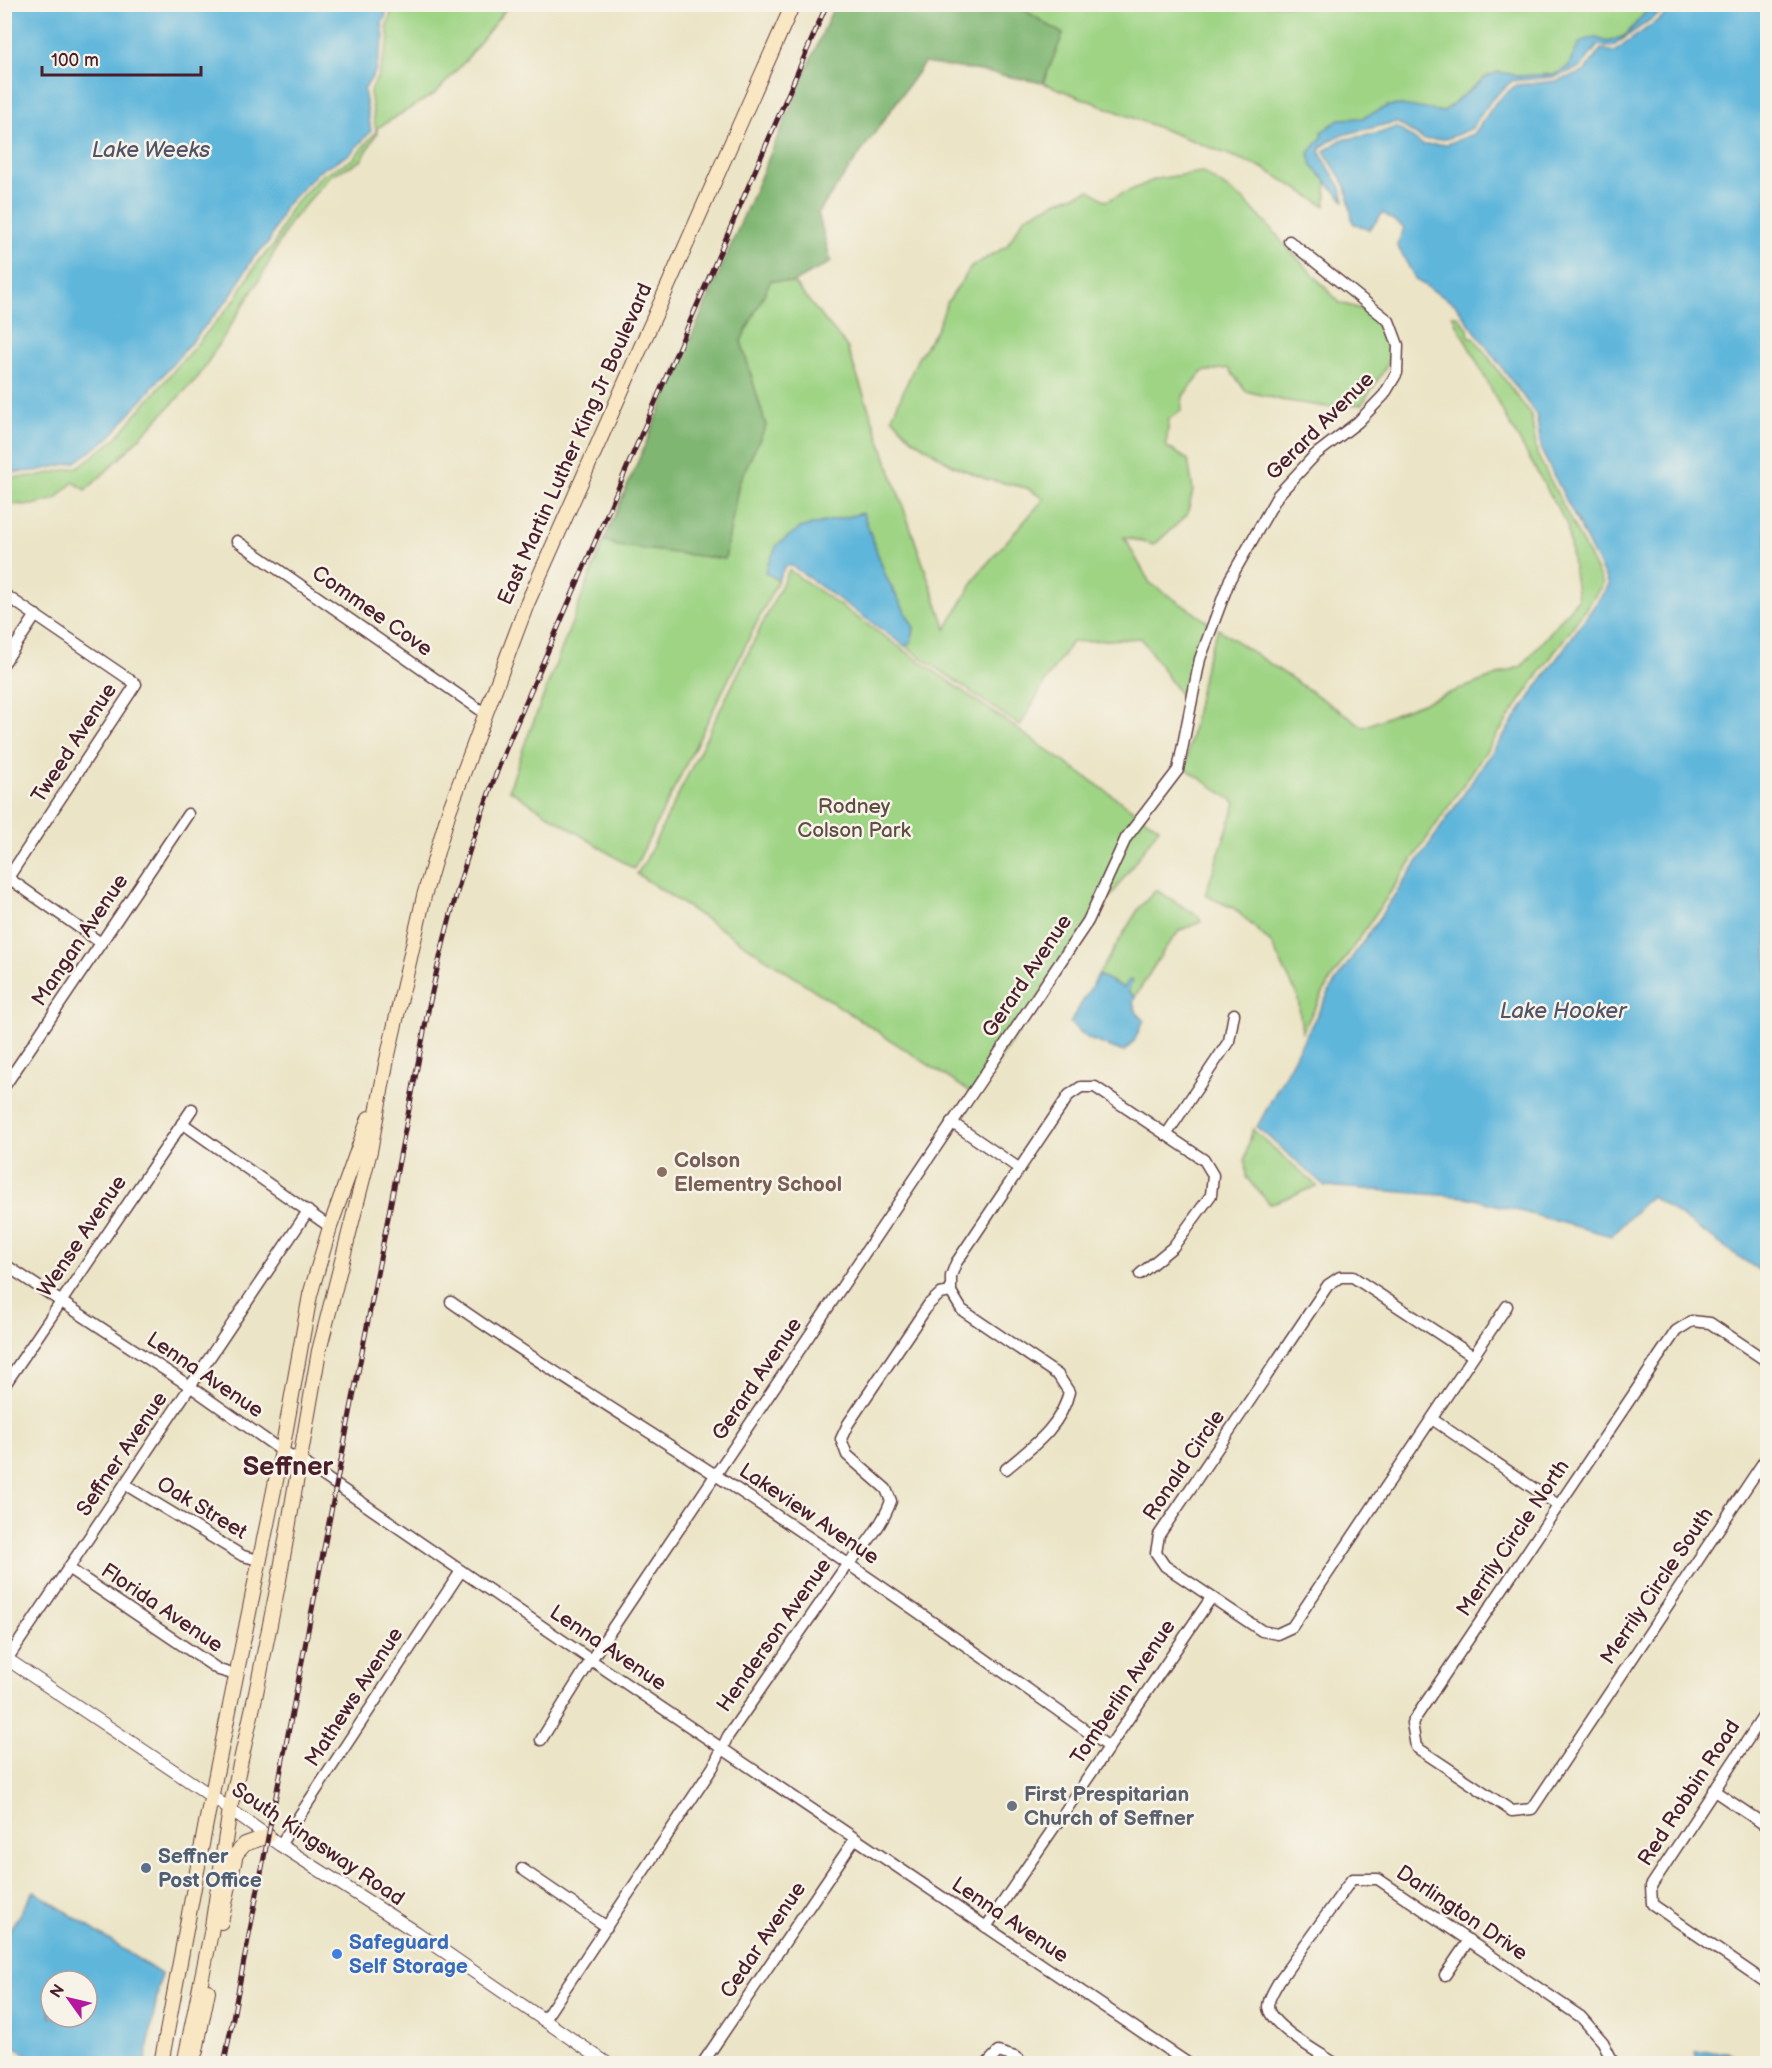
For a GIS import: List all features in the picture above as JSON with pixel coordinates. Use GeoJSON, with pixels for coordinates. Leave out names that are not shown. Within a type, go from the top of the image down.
{"type":"FeatureCollection","features":[{"type":"Feature","properties":{"kind":"main road","name":"East Martin Luther King Jr Boulevard"},"geometry":{"type":"LineString","coordinates":[[386,1064],[421,910],[449,811],[527,604],[793,4]]}},
{"type":"Feature","properties":{"kind":"main road"},"geometry":{"type":"LineString","coordinates":[[161,2064],[282,1451],[310,1294],[330,1227],[361,1143],[386,1064]]}},
{"type":"Feature","properties":{"kind":"main road"},"geometry":{"type":"LineString","coordinates":[[184,2064],[211,1933],[230,1809],[256,1694],[320,1351],[370,1151],[386,1064]]}},
{"type":"Feature","properties":{"kind":"main road"},"geometry":{"type":"LineString","coordinates":[[189,2064],[196,2051],[233,1861],[245,1844],[268,1836]]}},
{"type":"Feature","properties":{"kind":"street","name":"Gerard Avenue"},"geometry":{"type":"LineString","coordinates":[[541,1740],[591,1660],[951,1122],[1089,921],[1126,838],[1178,770],[1200,659],[1230,579],[1278,495],[1315,456],[1358,422],[1384,395],[1397,373],[1398,345],[1389,321],[1289,241]]}},
{"type":"Feature","properties":{"kind":"street","name":"Commee Cove"},"geometry":{"type":"LineString","coordinates":[[237,540],[486,714]]}},
{"type":"Feature","properties":{"kind":"street"},"geometry":{"type":"LineString","coordinates":[[4,594],[36,615],[4,663]]}},
{"type":"Feature","properties":{"kind":"street","name":"Tweed Avenue"},"geometry":{"type":"LineString","coordinates":[[6,879],[136,684],[36,615]]}},
{"type":"Feature","properties":{"kind":"street","name":"Mangan Avenue"},"geometry":{"type":"LineString","coordinates":[[4,1087],[188,814]]}},
{"type":"Feature","properties":{"kind":"street"},"geometry":{"type":"LineString","coordinates":[[6,879],[101,944]]}},
{"type":"Feature","properties":{"kind":"street"},"geometry":{"type":"LineString","coordinates":[[1166,1135],[1229,1041],[1234,1014]]}},
{"type":"Feature","properties":{"kind":"street"},"geometry":{"type":"LineString","coordinates":[[1006,1469],[1043,1438],[1065,1409],[1069,1392],[1058,1375],[962,1310],[951,1292],[951,1276],[956,1263],[1069,1095],[1081,1087],[1095,1087],[1204,1160],[1213,1175],[1211,1195],[1173,1247],[1140,1274]]}},
{"type":"Feature","properties":{"kind":"street","name":"Wense Avenue"},"geometry":{"type":"LineString","coordinates":[[4,1386],[192,1109]]}},
{"type":"Feature","properties":{"kind":"street"},"geometry":{"type":"LineString","coordinates":[[951,1122],[1020,1169]]}},
{"type":"Feature","properties":{"kind":"street"},"geometry":{"type":"LineString","coordinates":[[182,1123],[330,1227]]}},
{"type":"Feature","properties":{"kind":"street","name":"Seffner Avenue"},"geometry":{"type":"LineString","coordinates":[[5,1660],[126,1485],[308,1210]]}},
{"type":"Feature","properties":{"kind":"street","name":"Lenna Avenue"},"geometry":{"type":"LineString","coordinates":[[4,1264],[191,1387],[282,1451],[300,1460],[461,1572],[1189,2064]]}},
{"type":"Feature","properties":{"kind":"street","name":"Ronald Circle"},"geometry":{"type":"LineString","coordinates":[[1473,1356],[1353,1277],[1340,1277],[1328,1285],[1159,1535],[1156,1553],[1165,1566],[1262,1631],[1277,1634],[1293,1627],[1507,1306]]}},
{"type":"Feature","properties":{"kind":"street","name":"Henderson Avenue"},"geometry":{"type":"LineString","coordinates":[[544,2020],[713,1767],[721,1748],[848,1563],[857,1556],[887,1512],[891,1501],[886,1489],[847,1455],[841,1439],[848,1424],[928,1304],[940,1294],[951,1292]]}},
{"type":"Feature","properties":{"kind":"street","name":"Lakeview Avenue"},"geometry":{"type":"LineString","coordinates":[[451,1302],[526,1354],[848,1563],[1109,1747]]}},
{"type":"Feature","properties":{"kind":"street","name":"Merrily Circle North"},"geometry":{"type":"LineString","coordinates":[[1455,1774],[1416,1747],[1412,1723],[1676,1331],[1692,1321],[1710,1323],[1767,1362]]}},
{"type":"Feature","properties":{"kind":"street"},"geometry":{"type":"LineString","coordinates":[[1432,1419],[1558,1506]]}},
{"type":"Feature","properties":{"kind":"street","name":"Merrily Circle South"},"geometry":{"type":"LineString","coordinates":[[1455,1774],[1512,1810],[1532,1809],[1767,1455]]}},
{"type":"Feature","properties":{"kind":"street","name":"Oak Street"},"geometry":{"type":"LineString","coordinates":[[126,1485],[243,1556],[259,1560]]}},
{"type":"Feature","properties":{"kind":"street","name":"Florida Avenue"},"geometry":{"type":"LineString","coordinates":[[68,1568],[219,1670],[236,1675]]}},
{"type":"Feature","properties":{"kind":"street","name":"Mathews Avenue"},"geometry":{"type":"LineString","coordinates":[[280,1845],[461,1572]]}},
{"type":"Feature","properties":{"kind":"street","name":"Tomberlin Avenue"},"geometry":{"type":"LineString","coordinates":[[986,1928],[1211,1598]]}},
{"type":"Feature","properties":{"kind":"street","name":"South Kingsway Road"},"geometry":{"type":"LineString","coordinates":[[5,1660],[230,1809],[280,1845],[416,1932],[609,2064]]}},
{"type":"Feature","properties":{"kind":"street","name":"Red Robbin Road"},"geometry":{"type":"LineString","coordinates":[[1767,1709],[1651,1886],[1652,1904],[1767,1984]]}},
{"type":"Feature","properties":{"kind":"street"},"geometry":{"type":"LineString","coordinates":[[1713,1790],[1767,1827]]}},
{"type":"Feature","properties":{"kind":"street","name":"Cedar Avenue"},"geometry":{"type":"LineString","coordinates":[[702,2064],[855,1839]]}},
{"type":"Feature","properties":{"kind":"street"},"geometry":{"type":"LineString","coordinates":[[522,1869],[607,1927]]}},
{"type":"Feature","properties":{"kind":"street","name":"Darlington Drive"},"geometry":{"type":"LineString","coordinates":[[1336,2064],[1280,2025],[1273,2019],[1268,2006],[1279,1981],[1352,1879],[1378,1879],[1581,2017],[1603,2042],[1614,2064]]}},
{"type":"Feature","properties":{"kind":"street"},"geometry":{"type":"LineString","coordinates":[[1446,1976],[1469,1940]]}},
{"type":"Feature","properties":{"kind":"street"},"geometry":{"type":"LineString","coordinates":[[987,2064],[998,2052],[1015,2057],[1024,2064]]}},
{"type":"Feature","properties":{"kind":"green space"},"geometry":{"type":"Polygon","coordinates":[[[835,4],[1016,5],[1063,34],[1043,83],[924,63],[818,213],[831,262],[792,283],[771,280],[741,341],[766,426],[739,482],[725,559],[618,546],[604,540],[835,4]]]}},
{"type":"Feature","properties":{"kind":"green space"},"geometry":{"type":"Polygon","coordinates":[[[392,5],[509,5],[466,60],[436,93],[377,128],[377,133],[361,161],[331,175],[291,221],[261,277],[199,376],[119,459],[86,490],[73,482],[56,499],[32,505],[5,504],[5,478],[37,476],[78,467],[114,440],[234,301],[258,261],[274,245],[290,209],[322,175],[353,159],[374,134],[376,131],[370,92],[379,74],[389,40],[387,24],[392,5]]]}},
{"type":"Feature","properties":{"kind":"green space"},"geometry":{"type":"Polygon","coordinates":[[[1016,5],[1652,5],[1625,36],[1608,42],[1596,38],[1579,44],[1568,67],[1556,74],[1520,76],[1498,72],[1486,77],[1443,112],[1388,106],[1322,137],[1312,166],[1327,182],[1325,206],[1263,168],[1043,83],[1063,34],[1016,5]]]}},
{"type":"Feature","properties":{"kind":"green space"},"geometry":{"type":"Polygon","coordinates":[[[1202,172],[1244,200],[1340,303],[1361,309],[1384,324],[1392,345],[1392,354],[1362,404],[1327,407],[1281,400],[1246,391],[1228,368],[1202,372],[1183,396],[1181,411],[1169,419],[1166,446],[1188,460],[1193,490],[1187,515],[1154,545],[1124,537],[1150,583],[1208,622],[1194,657],[1186,703],[1141,638],[1072,642],[1046,680],[1020,726],[905,646],[911,642],[914,628],[886,577],[863,514],[800,528],[765,572],[778,580],[634,869],[509,790],[604,540],[618,546],[725,559],[739,482],[766,426],[741,341],[771,280],[793,282],[847,347],[946,629],[978,574],[1044,499],[1027,488],[986,479],[952,465],[911,438],[892,417],[918,358],[937,329],[947,303],[971,267],[1007,246],[1024,218],[1058,201],[1090,190],[1106,201],[1156,179],[1202,172]]]}},
{"type":"Feature","properties":{"kind":"green space"},"geometry":{"type":"Polygon","coordinates":[[[1452,315],[1458,316],[1468,329],[1469,337],[1474,338],[1531,415],[1537,454],[1603,584],[1529,688],[1328,984],[1302,1032],[1298,997],[1271,943],[1235,909],[1205,895],[1236,803],[1185,768],[1206,661],[1218,629],[1364,727],[1522,666],[1578,599],[1567,525],[1452,315]]]}},
{"type":"Feature","properties":{"kind":"green space","name":"Rodney Colson Park"},"geometry":{"type":"Polygon","coordinates":[[[789,570],[1159,828],[1058,971],[976,1096],[637,874],[789,570]]]}},
{"type":"Feature","properties":{"kind":"green space"},"geometry":{"type":"Polygon","coordinates":[[[1156,890],[1198,916],[1201,922],[1180,930],[1164,950],[1135,997],[1128,991],[1133,980],[1124,988],[1098,975],[1139,908],[1156,890]]]}},
{"type":"Feature","properties":{"kind":"green space"},"geometry":{"type":"Polygon","coordinates":[[[1253,1128],[1317,1186],[1270,1204],[1246,1177],[1245,1158],[1253,1128]]]}},
{"type":"Feature","properties":{"kind":"water","name":"Lake Weeks"},"geometry":{"type":"Polygon","coordinates":[[[5,4],[387,5],[382,23],[384,38],[375,72],[364,90],[371,131],[350,154],[319,171],[285,206],[269,242],[253,258],[230,297],[110,437],[76,462],[36,471],[5,473],[5,4]]]}},
{"type":"Feature","properties":{"kind":"water"},"geometry":{"type":"Polygon","coordinates":[[[1652,5],[1671,5],[1612,47],[1598,45],[1580,68],[1554,77],[1512,81],[1492,99],[1471,129],[1446,139],[1424,140],[1396,122],[1338,136],[1321,147],[1320,153],[1341,188],[1344,201],[1312,166],[1309,153],[1322,137],[1321,132],[1340,119],[1362,118],[1388,106],[1401,105],[1443,112],[1486,77],[1498,72],[1520,76],[1556,74],[1568,67],[1579,44],[1584,40],[1596,38],[1608,42],[1625,36],[1652,5]]]}},
{"type":"Feature","properties":{"kind":"water","name":"Lake Hooker"},"geometry":{"type":"Polygon","coordinates":[[[1679,5],[1767,5],[1767,1276],[1651,1196],[1611,1236],[1467,1197],[1325,1186],[1257,1127],[1332,987],[1609,585],[1542,452],[1536,414],[1455,304],[1416,280],[1397,245],[1404,228],[1383,213],[1369,230],[1353,223],[1346,186],[1324,151],[1341,140],[1380,133],[1396,127],[1423,145],[1447,144],[1474,134],[1496,102],[1516,85],[1556,81],[1584,72],[1601,49],[1614,52],[1679,5]]]}},
{"type":"Feature","properties":{"kind":"water"},"geometry":{"type":"Polygon","coordinates":[[[863,513],[886,577],[914,628],[911,642],[905,646],[792,566],[785,566],[778,580],[765,572],[777,545],[800,528],[863,513]]]}},
{"type":"Feature","properties":{"kind":"water"},"geometry":{"type":"Polygon","coordinates":[[[1098,975],[1124,988],[1129,980],[1133,980],[1128,991],[1135,997],[1133,1002],[1137,1013],[1144,1020],[1134,1041],[1124,1052],[1089,1039],[1070,1023],[1098,975]]]}},
{"type":"Feature","properties":{"kind":"water"},"geometry":{"type":"Polygon","coordinates":[[[34,1891],[161,1974],[145,2063],[40,2063],[5,2041],[5,1937],[34,1891]]]}},
{"type":"Feature","properties":{"kind":"water"},"geometry":{"type":"Polygon","coordinates":[[[1727,2051],[1746,2063],[1698,2063],[1695,2052],[1727,2051]]]}},
{"type":"Feature","properties":{"kind":"railway"},"geometry":{"type":"LineString","coordinates":[[224,2064],[429,1006],[463,872],[484,806],[509,741],[827,4]]}},
{"type":"Feature","properties":{"kind":"place","name":"Colson Elementry School"},"geometry":{"type":"Point","coordinates":[662,1172]}},
{"type":"Feature","properties":{"kind":"place","name":"First Prespitarian Church of Seffner"},"geometry":{"type":"Point","coordinates":[1012,1806]}},
{"type":"Feature","properties":{"kind":"place","name":"Seffner Post Office"},"geometry":{"type":"Point","coordinates":[146,1868]}},
{"type":"Feature","properties":{"kind":"place","name":"Safeguard Self Storage"},"geometry":{"type":"Point","coordinates":[337,1954]}},
{"type":"Feature","properties":{"kind":"district","name":"Seffner"},"geometry":{"type":"Point","coordinates":[288,1467]}}]}
